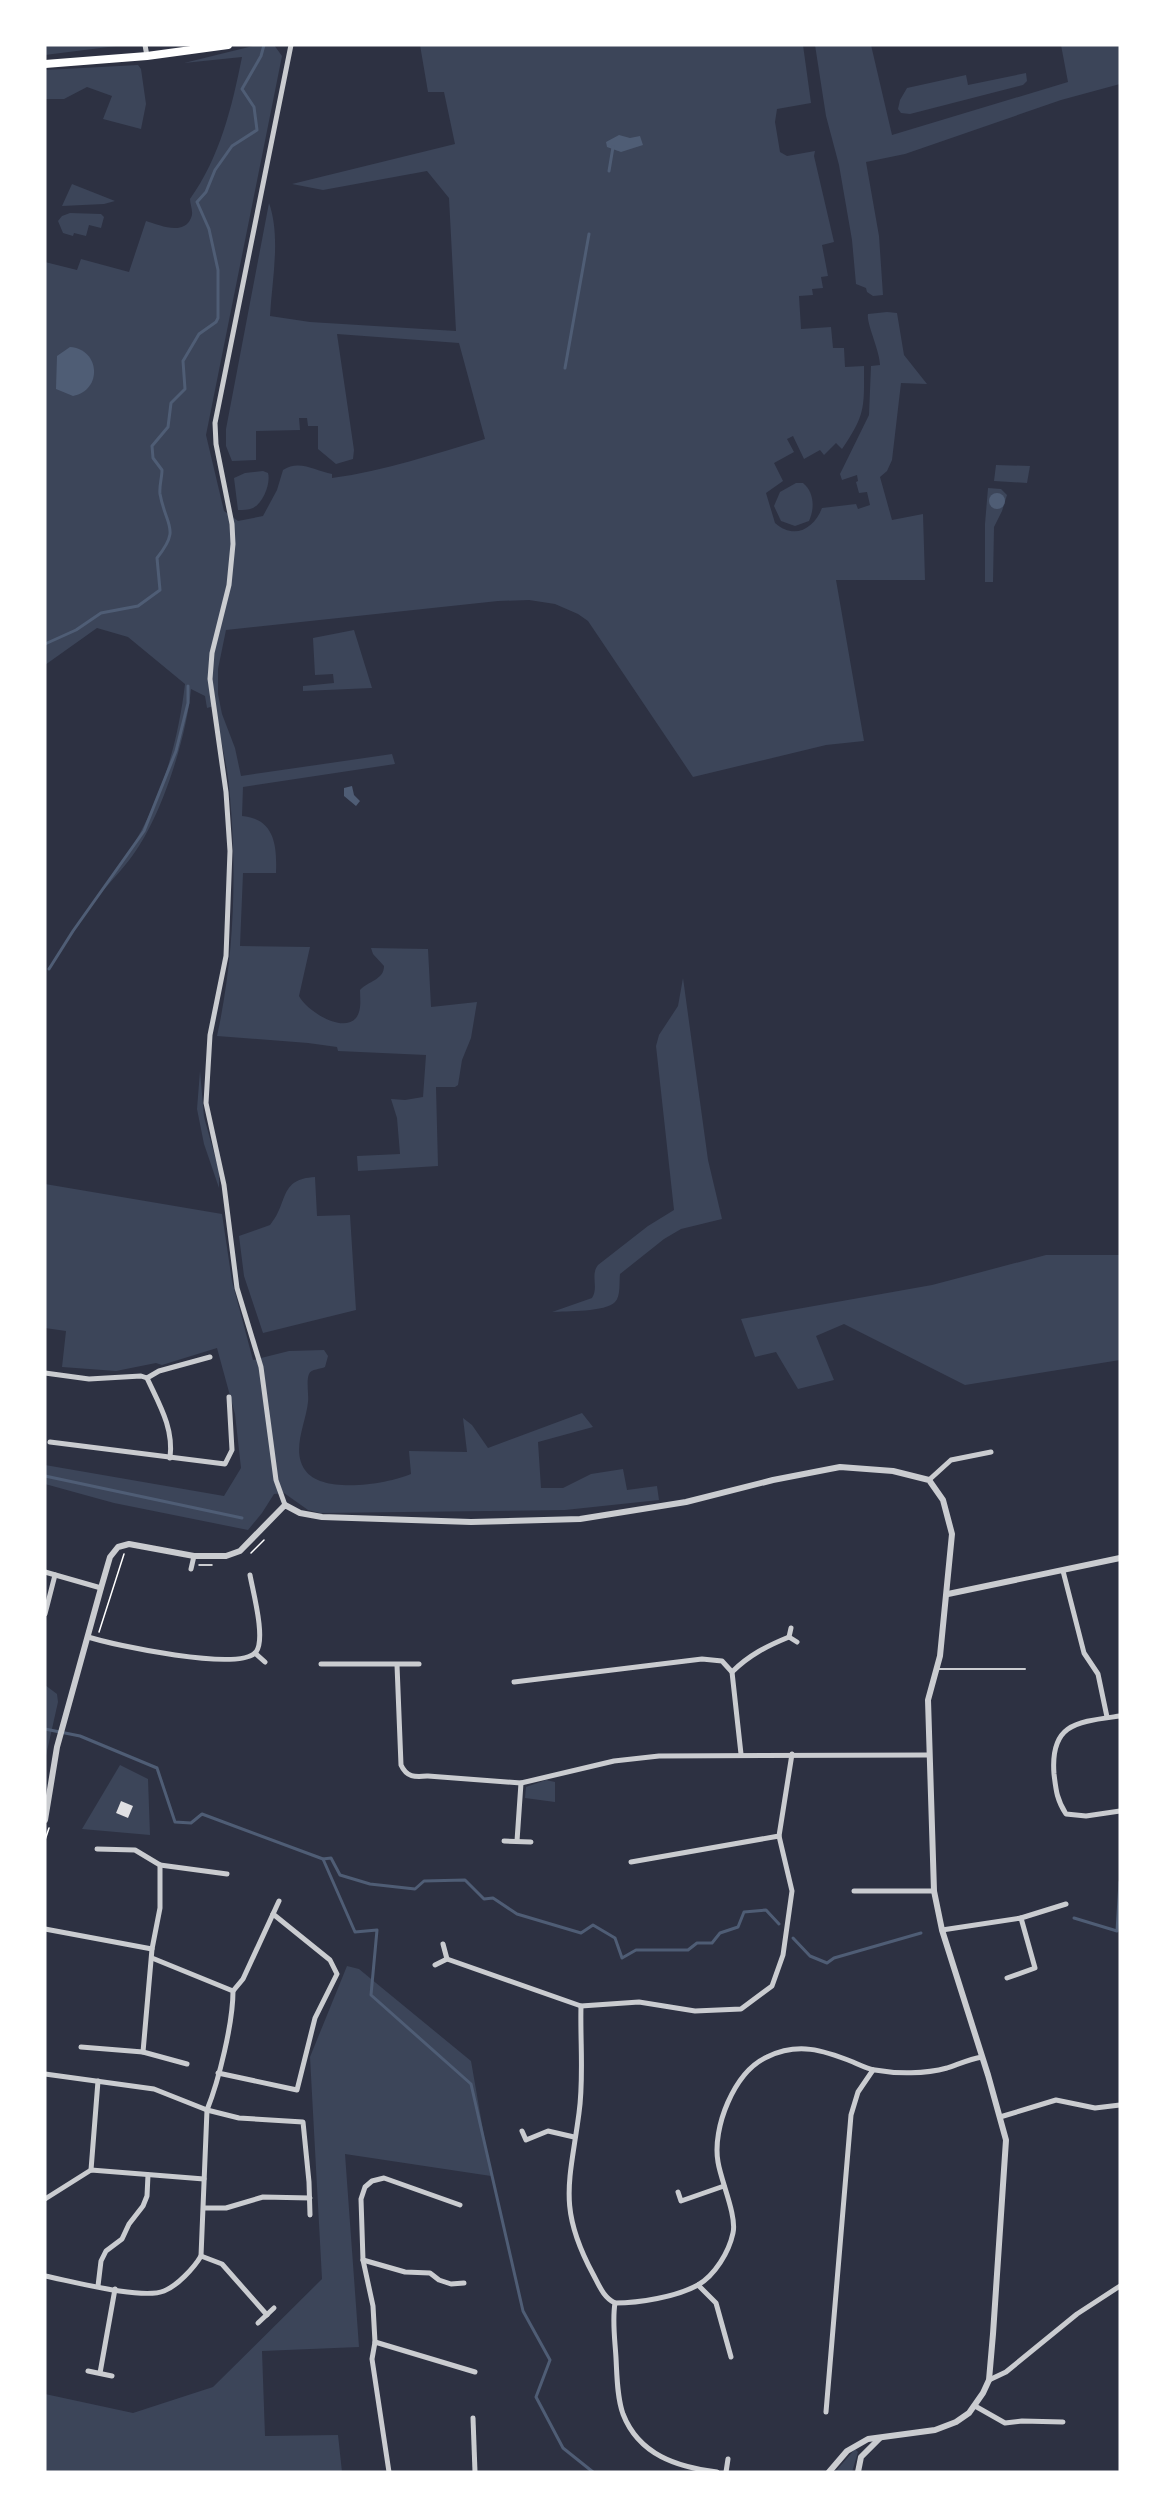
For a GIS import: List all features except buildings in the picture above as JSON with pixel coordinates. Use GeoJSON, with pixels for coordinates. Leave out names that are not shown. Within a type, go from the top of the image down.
{"type":"FeatureCollection","features":[{"type":"Feature","properties":{"kind":"main road"},"geometry":{"type":"LineString","coordinates":[[45,64],[147,56],[228,45]]}},
{"type":"Feature","properties":{"kind":"street"},"geometry":{"type":"LineString","coordinates":[[145,45],[147,56]]}},
{"type":"Feature","properties":{"kind":"street"},"geometry":{"type":"LineString","coordinates":[[291,45],[215,423],[216,444],[231,519],[233,544],[229,585],[212,653],[210,679],[226,792],[230,851],[226,956],[210,1035],[206,1097],[226,1194],[237,1288],[261,1367],[276,1480],[285,1505],[300,1513],[322,1517],[471,1522],[580,1519],[686,1502],[773,1480],[840,1467],[893,1471],[929,1480],[943,1500],[952,1534],[948,1594],[936,1670],[928,1700],[934,1891],[942,1930],[1006,2140],[989,2380],[975,2406],[962,2418],[949,2425],[922,2432],[868,2439],[847,2451],[829,2472]]}},
{"type":"Feature","properties":{"kind":"street"},"geometry":{"type":"LineString","coordinates":[[147,1378],[159,1371],[210,1357]]}},
{"type":"Feature","properties":{"kind":"street"},"geometry":{"type":"LineString","coordinates":[[45,1373],[89,1379],[141,1376],[147,1378],[167,1420],[171,1446],[170,1458]]}},
{"type":"Feature","properties":{"kind":"street"},"geometry":{"type":"LineString","coordinates":[[50,1442],[225,1464],[232,1450],[229,1397]]}},
{"type":"Feature","properties":{"kind":"street"},"geometry":{"type":"LineString","coordinates":[[929,1480],[951,1460],[991,1452]]}},
{"type":"Feature","properties":{"kind":"street"},"geometry":{"type":"LineString","coordinates":[[45,1820],[57,1747],[110,1557],[118,1547],[129,1544],[194,1556],[226,1556],[240,1551],[285,1505]]}},
{"type":"Feature","properties":{"kind":"street"},"geometry":{"type":"LineString","coordinates":[[191,1567],[194,1556]]}},
{"type":"Feature","properties":{"kind":"street"},"geometry":{"type":"LineString","coordinates":[[948,1594],[1120,1558]]}},
{"type":"Feature","properties":{"kind":"street"},"geometry":{"type":"LineString","coordinates":[[1063,1571],[1084,1653],[1098,1674],[1107,1718]]}},
{"type":"Feature","properties":{"kind":"street"},"geometry":{"type":"LineString","coordinates":[[45,1572],[101,1588]]}},
{"type":"Feature","properties":{"kind":"street"},"geometry":{"type":"LineString","coordinates":[[45,1614],[55,1575]]}},
{"type":"Feature","properties":{"kind":"street"},"geometry":{"type":"LineString","coordinates":[[88,1637],[166,1654],[243,1659],[255,1653],[260,1642],[250,1575]]}},
{"type":"Feature","properties":{"kind":"street"},"geometry":{"type":"LineString","coordinates":[[789,1637],[791,1628]]}},
{"type":"Feature","properties":{"kind":"street"},"geometry":{"type":"LineString","coordinates":[[789,1637],[797,1642]]}},
{"type":"Feature","properties":{"kind":"street"},"geometry":{"type":"LineString","coordinates":[[732,1672],[745,1658],[768,1645],[789,1637]]}},
{"type":"Feature","properties":{"kind":"street"},"geometry":{"type":"LineString","coordinates":[[255,1653],[264,1662]]}},
{"type":"Feature","properties":{"kind":"street"},"geometry":{"type":"LineString","coordinates":[[514,1682],[702,1659],[722,1661],[732,1672],[741,1755]]}},
{"type":"Feature","properties":{"kind":"street"},"geometry":{"type":"LineString","coordinates":[[321,1664],[419,1664]]}},
{"type":"Feature","properties":{"kind":"street"},"geometry":{"type":"LineString","coordinates":[[397,1665],[401,1765],[405,1773],[413,1777],[428,1776],[521,1783],[614,1761],[659,1756],[928,1755]]}},
{"type":"Feature","properties":{"kind":"street"},"geometry":{"type":"LineString","coordinates":[[1120,1716],[1077,1723],[1058,1738],[1053,1753],[1056,1797],[1066,1814],[1086,1816],[1120,1811]]}},
{"type":"Feature","properties":{"kind":"street"},"geometry":{"type":"LineString","coordinates":[[435,1965],[447,1959],[581,2006],[639,2002],[694,2012],[741,2009],[772,1986],[783,1955],[792,1891],[779,1836],[792,1755]]}},
{"type":"Feature","properties":{"kind":"street"},"geometry":{"type":"LineString","coordinates":[[517,1840],[521,1783]]}},
{"type":"Feature","properties":{"kind":"street"},"geometry":{"type":"LineString","coordinates":[[632,1862],[779,1836]]}},
{"type":"Feature","properties":{"kind":"street"},"geometry":{"type":"LineString","coordinates":[[504,1841],[531,1842]]}},
{"type":"Feature","properties":{"kind":"street"},"geometry":{"type":"LineString","coordinates":[[96,1849],[135,1850],[160,1865],[227,1874]]}},
{"type":"Feature","properties":{"kind":"street"},"geometry":{"type":"LineString","coordinates":[[143,2052],[152,1949],[160,1908],[160,1865]]}},
{"type":"Feature","properties":{"kind":"street"},"geometry":{"type":"LineString","coordinates":[[854,1891],[934,1891]]}},
{"type":"Feature","properties":{"kind":"street"},"geometry":{"type":"LineString","coordinates":[[45,2276],[146,2295],[165,2291],[196,2264],[201,2256],[207,2110],[233,2007],[233,1991],[243,1979],[279,1901]]}},
{"type":"Feature","properties":{"kind":"street"},"geometry":{"type":"LineString","coordinates":[[942,1930],[1021,1918],[1066,1904]]}},
{"type":"Feature","properties":{"kind":"street"},"geometry":{"type":"LineString","coordinates":[[218,2073],[297,2090],[315,2018],[337,1974],[330,1960],[273,1914]]}},
{"type":"Feature","properties":{"kind":"street"},"geometry":{"type":"LineString","coordinates":[[1007,1978],[1035,1968],[1021,1918]]}},
{"type":"Feature","properties":{"kind":"street"},"geometry":{"type":"LineString","coordinates":[[45,1929],[152,1949]]}},
{"type":"Feature","properties":{"kind":"street"},"geometry":{"type":"LineString","coordinates":[[443,1944],[447,1959]]}},
{"type":"Feature","properties":{"kind":"street"},"geometry":{"type":"LineString","coordinates":[[152,1959],[233,1991]]}},
{"type":"Feature","properties":{"kind":"street"},"geometry":{"type":"LineString","coordinates":[[581,2006],[579,2112],[568,2178],[572,2226],[586,2262],[605,2295],[615,2303],[643,2302],[698,2285],[713,2272],[723,2258],[734,2232],[717,2155],[725,2106],[753,2065],[780,2051],[799,2047],[818,2049],[873,2070],[933,2071],[982,2057]]}},
{"type":"Feature","properties":{"kind":"street"},"geometry":{"type":"LineString","coordinates":[[81,2047],[143,2052],[187,2064]]}},
{"type":"Feature","properties":{"kind":"street"},"geometry":{"type":"LineString","coordinates":[[826,2412],[851,2115],[858,2092],[873,2070]]}},
{"type":"Feature","properties":{"kind":"street"},"geometry":{"type":"LineString","coordinates":[[45,2074],[154,2089],[207,2110],[239,2118],[303,2122],[310,2215]]}},
{"type":"Feature","properties":{"kind":"street"},"geometry":{"type":"LineString","coordinates":[[91,2170],[98,2081]]}},
{"type":"Feature","properties":{"kind":"street"},"geometry":{"type":"LineString","coordinates":[[1000,2116],[1056,2100],[1095,2108],[1120,2105]]}},
{"type":"Feature","properties":{"kind":"street"},"geometry":{"type":"LineString","coordinates":[[522,2131],[526,2140],[548,2131],[574,2137]]}},
{"type":"Feature","properties":{"kind":"street"},"geometry":{"type":"LineString","coordinates":[[45,2199],[91,2170],[204,2179]]}},
{"type":"Feature","properties":{"kind":"street"},"geometry":{"type":"LineString","coordinates":[[98,2286],[101,2261],[105,2251],[122,2239],[129,2224],[143,2206],[147,2196],[148,2175]]}},
{"type":"Feature","properties":{"kind":"street"},"geometry":{"type":"LineString","coordinates":[[389,2472],[372,2359],[375,2342],[373,2306],[363,2260],[362,2199],[365,2187],[372,2181],[384,2178],[460,2205]]}},
{"type":"Feature","properties":{"kind":"street"},"geometry":{"type":"LineString","coordinates":[[678,2192],[681,2201],[724,2186]]}},
{"type":"Feature","properties":{"kind":"street"},"geometry":{"type":"LineString","coordinates":[[204,2208],[226,2208],[263,2197],[310,2198]]}},
{"type":"Feature","properties":{"kind":"street"},"geometry":{"type":"LineString","coordinates":[[201,2256],[222,2264],[267,2315]]}},
{"type":"Feature","properties":{"kind":"street"},"geometry":{"type":"LineString","coordinates":[[363,2260],[405,2272],[430,2273],[439,2280],[451,2284],[464,2283]]}},
{"type":"Feature","properties":{"kind":"street"},"geometry":{"type":"LineString","coordinates":[[698,2285],[716,2303],[731,2357]]}},
{"type":"Feature","properties":{"kind":"street"},"geometry":{"type":"LineString","coordinates":[[989,2380],[1006,2372],[1077,2314],[1120,2286]]}},
{"type":"Feature","properties":{"kind":"street"},"geometry":{"type":"LineString","coordinates":[[100,2373],[115,2289]]}},
{"type":"Feature","properties":{"kind":"street"},"geometry":{"type":"LineString","coordinates":[[615,2303],[613,2314],[617,2372],[624,2415],[644,2444],[666,2461],[679,2466],[717,2472]]}},
{"type":"Feature","properties":{"kind":"street"},"geometry":{"type":"LineString","coordinates":[[258,2323],[274,2308]]}},
{"type":"Feature","properties":{"kind":"street"},"geometry":{"type":"LineString","coordinates":[[375,2342],[475,2372]]}},
{"type":"Feature","properties":{"kind":"street"},"geometry":{"type":"LineString","coordinates":[[88,2371],[112,2376]]}},
{"type":"Feature","properties":{"kind":"street"},"geometry":{"type":"LineString","coordinates":[[975,2406],[1005,2423],[1063,2422]]}},
{"type":"Feature","properties":{"kind":"street"},"geometry":{"type":"LineString","coordinates":[[1050,2413],[1050,2422]]}},
{"type":"Feature","properties":{"kind":"street"},"geometry":{"type":"LineString","coordinates":[[473,2418],[475,2472]]}},
{"type":"Feature","properties":{"kind":"street"},"geometry":{"type":"LineString","coordinates":[[858,2472],[861,2457],[880,2438]]}},
{"type":"Feature","properties":{"kind":"street"},"geometry":{"type":"LineString","coordinates":[[726,2472],[728,2459]]}},
{"type":"Feature","properties":{"kind":"lane"},"geometry":{"type":"LineString","coordinates":[[936,1670],[1025,1669]]}},
{"type":"Feature","properties":{"kind":"path"},"geometry":{"type":"LineString","coordinates":[[248,1555],[256,1550],[269,1533]]}},
{"type":"Feature","properties":{"kind":"path"},"geometry":{"type":"LineString","coordinates":[[96,1640],[120,1562],[124,1554],[130,1551]]}},
{"type":"Feature","properties":{"kind":"path"},"geometry":{"type":"LineString","coordinates":[[191,1567],[218,1564]]}},
{"type":"Feature","properties":{"kind":"shaded area"},"geometry":{"type":"Polygon","coordinates":[[[45,45],[124,45],[45,55],[45,45]]]}},
{"type":"Feature","properties":{"kind":"shaded area"},"geometry":{"type":"Polygon","coordinates":[[[257,45],[274,45],[282,56],[206,435],[224,511],[238,521],[263,516],[277,490],[283,470],[289,467],[307,467],[332,474],[332,478],[390,467],[485,439],[459,343],[337,334],[354,450],[353,459],[336,464],[318,449],[318,426],[308,426],[307,418],[299,418],[300,430],[256,431],[256,460],[232,461],[226,446],[226,429],[269,203],[273,216],[275,244],[270,316],[310,322],[456,331],[449,198],[427,171],[323,190],[292,184],[455,144],[444,92],[428,92],[420,45],[803,45],[811,103],[777,109],[775,122],[780,152],[787,156],[815,151],[814,156],[834,242],[822,245],[828,276],[821,277],[823,288],[812,289],[813,295],[799,296],[801,329],[831,327],[833,348],[844,348],[845,367],[864,366],[864,391],[860,418],[842,449],[836,443],[824,455],[820,450],[804,459],[793,436],[787,439],[794,452],[774,463],[783,481],[766,493],[775,523],[789,531],[803,530],[814,522],[822,508],[856,504],[858,509],[870,505],[867,492],[859,493],[857,475],[842,480],[840,474],[869,415],[871,366],[880,365],[868,314],[897,313],[904,355],[927,384],[901,383],[892,460],[887,471],[880,477],[892,520],[923,514],[925,580],[836,580],[864,741],[826,745],[693,777],[588,621],[555,604],[529,600],[498,601],[226,630],[218,669],[218,694],[241,776],[392,754],[395,764],[243,787],[242,816],[253,818],[268,828],[276,853],[276,873],[243,873],[240,946],[310,947],[299,996],[309,1008],[334,1022],[350,1022],[356,1018],[360,1008],[360,990],[379,977],[383,971],[384,966],[373,954],[371,948],[428,949],[431,1007],[477,1002],[471,1038],[462,1060],[458,1085],[436,1087],[438,1166],[358,1171],[357,1156],[400,1154],[397,1118],[391,1099],[405,1100],[423,1097],[426,1055],[338,1051],[337,1047],[308,1043],[217,1036],[230,947],[233,857],[229,786],[214,706],[207,708],[205,696],[191,689],[179,750],[156,814],[133,855],[99,895],[135,841],[157,798],[175,742],[185,684],[128,637],[97,628],[45,665],[45,262],[77,270],[81,259],[129,272],[146,221],[171,228],[183,227],[188,223],[192,213],[190,199],[217,149],[234,94],[242,57],[184,63],[257,45]]]}},
{"type":"Feature","properties":{"kind":"shaded area"},"geometry":{"type":"Polygon","coordinates":[[[815,45],[871,45],[892,135],[1068,82],[1061,45],[1120,45],[1120,84],[1061,100],[905,154],[866,162],[879,236],[883,295],[873,296],[867,292],[866,288],[856,284],[852,240],[839,165],[826,116],[815,45]]]}},
{"type":"Feature","properties":{"kind":"shaded area"},"geometry":{"type":"Polygon","coordinates":[[[138,65],[141,69],[146,104],[141,129],[103,119],[112,96],[87,87],[64,99],[45,99],[45,70],[138,65]]]}},
{"type":"Feature","properties":{"kind":"shaded area"},"geometry":{"type":"Polygon","coordinates":[[[1026,73],[1027,81],[1023,85],[910,114],[901,113],[898,109],[907,88],[966,75],[968,85],[1026,73]]]}},
{"type":"Feature","properties":{"kind":"shaded area"},"geometry":{"type":"Polygon","coordinates":[[[619,135],[630,138],[640,136],[643,145],[621,152],[607,147],[606,142],[619,135]]]}},
{"type":"Feature","properties":{"kind":"shaded area"},"geometry":{"type":"Polygon","coordinates":[[[72,184],[115,201],[104,204],[62,206],[72,184]]]}},
{"type":"Feature","properties":{"kind":"shaded area"},"geometry":{"type":"Polygon","coordinates":[[[70,213],[101,214],[104,217],[101,228],[89,225],[86,236],[63,233],[58,221],[62,216],[70,213]]]}},
{"type":"Feature","properties":{"kind":"shaded area"},"geometry":{"type":"Polygon","coordinates":[[[70,347],[80,349],[87,355],[94,370],[89,386],[83,392],[73,396],[56,389],[57,356],[70,347]]]}},
{"type":"Feature","properties":{"kind":"shaded area"},"geometry":{"type":"Polygon","coordinates":[[[996,465],[1030,466],[1027,483],[994,481],[996,465]]]}},
{"type":"Feature","properties":{"kind":"shaded area"},"geometry":{"type":"Polygon","coordinates":[[[263,471],[268,473],[269,477],[263,497],[253,508],[238,510],[234,478],[245,473],[263,471]]]}},
{"type":"Feature","properties":{"kind":"shaded area"},"geometry":{"type":"Polygon","coordinates":[[[796,483],[803,483],[807,487],[813,506],[809,521],[795,526],[781,521],[774,506],[780,492],[796,483]]]}},
{"type":"Feature","properties":{"kind":"shaded area"},"geometry":{"type":"Polygon","coordinates":[[[988,488],[1001,489],[1007,495],[994,527],[993,582],[985,582],[985,524],[988,488]]]}},
{"type":"Feature","properties":{"kind":"shaded area"},"geometry":{"type":"Polygon","coordinates":[[[997,493],[1003,495],[1005,501],[1003,507],[997,509],[991,507],[989,501],[991,495],[997,493]]]}},
{"type":"Feature","properties":{"kind":"shaded area"},"geometry":{"type":"Polygon","coordinates":[[[354,630],[372,688],[303,691],[303,686],[334,683],[333,674],[315,675],[313,638],[354,630]]]}},
{"type":"Feature","properties":{"kind":"shaded area"},"geometry":{"type":"Polygon","coordinates":[[[352,786],[354,795],[360,801],[356,806],[344,796],[344,788],[352,786]]]}},
{"type":"Feature","properties":{"kind":"shaded area"},"geometry":{"type":"Polygon","coordinates":[[[683,978],[708,1160],[722,1219],[681,1229],[664,1239],[620,1274],[618,1296],[610,1305],[595,1309],[552,1312],[592,1298],[598,1265],[648,1226],[674,1210],[656,1046],[659,1035],[678,1006],[683,978]]]}},
{"type":"Feature","properties":{"kind":"shaded area"},"geometry":{"type":"Polygon","coordinates":[[[200,1071],[204,1117],[219,1171],[219,1188],[204,1144],[197,1109],[200,1071]]]}},
{"type":"Feature","properties":{"kind":"shaded area"},"geometry":{"type":"Polygon","coordinates":[[[315,1177],[317,1216],[350,1215],[356,1310],[263,1333],[244,1276],[239,1236],[270,1225],[290,1187],[295,1182],[315,1177]]]}},
{"type":"Feature","properties":{"kind":"shaded area"},"geometry":{"type":"Polygon","coordinates":[[[45,1184],[222,1214],[232,1281],[253,1360],[289,1351],[324,1350],[328,1356],[325,1367],[309,1374],[307,1410],[300,1436],[301,1462],[313,1478],[340,1485],[372,1484],[411,1474],[409,1451],[467,1452],[463,1418],[472,1425],[488,1448],[582,1413],[593,1427],[538,1442],[541,1488],[563,1488],[591,1474],[623,1469],[627,1490],[657,1486],[659,1500],[565,1510],[320,1513],[308,1510],[284,1493],[274,1494],[248,1530],[114,1503],[45,1484],[45,1465],[224,1496],[241,1468],[235,1414],[217,1348],[162,1365],[156,1363],[116,1371],[62,1367],[66,1331],[45,1328],[45,1184]]]}},
{"type":"Feature","properties":{"kind":"shaded area"},"geometry":{"type":"Polygon","coordinates":[[[1046,1255],[1120,1255],[1120,1360],[965,1385],[844,1324],[816,1336],[834,1380],[798,1389],[776,1352],[755,1357],[741,1319],[932,1285],[1046,1255]]]}},
{"type":"Feature","properties":{"kind":"shaded area"},"geometry":{"type":"Polygon","coordinates":[[[45,1685],[57,1694],[58,1702],[45,1760],[45,1685]]]}},
{"type":"Feature","properties":{"kind":"shaded area"},"geometry":{"type":"Polygon","coordinates":[[[120,1765],[148,1779],[150,1835],[82,1829],[120,1765]],[[121,1801],[116,1813],[128,1818],[132,1806],[121,1801]]]}},
{"type":"Feature","properties":{"kind":"shaded area"},"geometry":{"type":"Polygon","coordinates":[[[546,1780],[555,1782],[555,1802],[525,1798],[526,1787],[546,1780]]]}},
{"type":"Feature","properties":{"kind":"shaded area"},"geometry":{"type":"Polygon","coordinates":[[[347,1966],[359,1969],[471,2061],[491,2176],[345,2154],[359,2347],[262,2351],[265,2436],[338,2435],[342,2472],[45,2472],[45,2394],[133,2413],[213,2387],[322,2279],[310,2057],[347,1966]]]}},
{"type":"Feature","properties":{"kind":"shaded area"},"geometry":{"type":"Polygon","coordinates":[[[855,2449],[858,2452],[852,2472],[835,2472],[855,2449]]]}},
{"type":"Feature","properties":{"kind":"waterway"},"geometry":{"type":"LineString","coordinates":[[45,644],[76,630],[101,613],[138,606],[160,590],[157,558],[168,540],[170,527],[160,494],[162,470],[153,458],[152,446],[168,427],[171,403],[185,389],[183,361],[199,334],[218,318],[218,270],[209,229],[197,202],[206,192],[215,170],[232,146],[257,130],[254,107],[242,89],[261,56],[264,45]]}},
{"type":"Feature","properties":{"kind":"waterway"},"geometry":{"type":"LineString","coordinates":[[609,171],[613,147]]}},
{"type":"Feature","properties":{"kind":"waterway"},"geometry":{"type":"LineString","coordinates":[[565,368],[589,234]]}},
{"type":"Feature","properties":{"kind":"waterway"},"geometry":{"type":"LineString","coordinates":[[49,969],[144,831],[176,751],[188,703],[188,686]]}},
{"type":"Feature","properties":{"kind":"waterway"},"geometry":{"type":"LineString","coordinates":[[45,1476],[242,1518]]}},
{"type":"Feature","properties":{"kind":"waterway"},"geometry":{"type":"LineString","coordinates":[[45,1729],[80,1736],[157,1768],[175,1822],[191,1823],[202,1814],[323,1859],[331,1858],[340,1875],[370,1884],[415,1889],[424,1881],[465,1880],[484,1899],[493,1898],[517,1914],[581,1933],[593,1925],[615,1938],[622,1958],[636,1950],[688,1950],[697,1943],[712,1943],[720,1933],[738,1927],[744,1912],[766,1910],[779,1924]]}},
{"type":"Feature","properties":{"kind":"waterway"},"geometry":{"type":"LineString","coordinates":[[323,1859],[355,1932],[377,1930],[371,1995],[471,2084],[523,2311],[550,2360],[536,2397],[563,2448],[593,2472]]}},
{"type":"Feature","properties":{"kind":"waterway"},"geometry":{"type":"LineString","coordinates":[[1074,1918],[1117,1931],[1120,1882]]}},
{"type":"Feature","properties":{"kind":"waterway"},"geometry":{"type":"LineString","coordinates":[[793,1938],[810,1956],[827,1963],[834,1958],[921,1933]]}}]}
